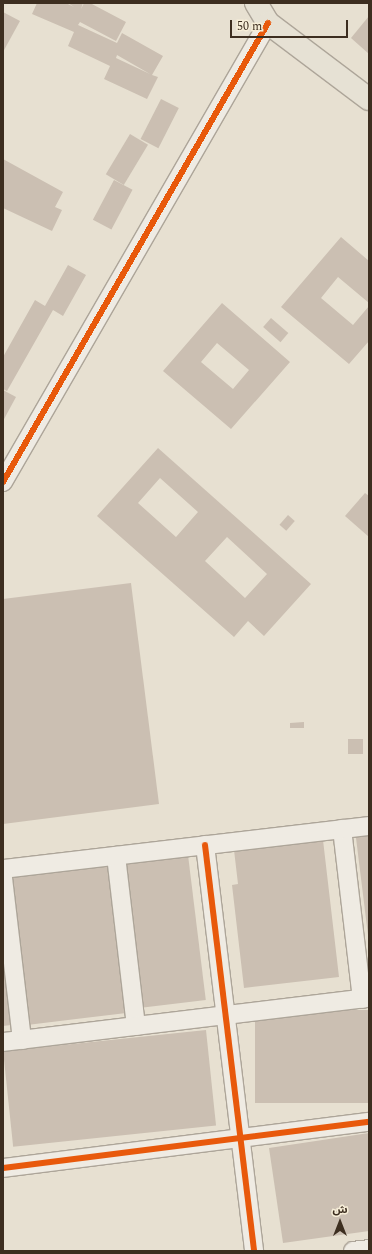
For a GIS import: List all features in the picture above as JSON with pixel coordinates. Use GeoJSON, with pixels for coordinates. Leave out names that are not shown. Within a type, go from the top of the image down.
{"type":"FeatureCollection","features":[{"type":"Feature","properties":{"kind":"main road"},"geometry":{"type":"LineString","coordinates":[[256,3],[268,23],[369,99]]}},
{"type":"Feature","properties":{"kind":"street"},"geometry":{"type":"LineString","coordinates":[[3,482],[268,23]]}},
{"type":"Feature","properties":{"kind":"street"},"geometry":{"type":"LineString","coordinates":[[3,869],[369,826]]}},
{"type":"Feature","properties":{"kind":"street"},"geometry":{"type":"LineString","coordinates":[[3,1042],[366,999],[342,829]]}},
{"type":"Feature","properties":{"kind":"street"},"geometry":{"type":"LineString","coordinates":[[205,845],[254,1251]]}},
{"type":"Feature","properties":{"kind":"street"},"geometry":{"type":"LineString","coordinates":[[116,856],[136,1026]]}},
{"type":"Feature","properties":{"kind":"street"},"geometry":{"type":"LineString","coordinates":[[3,878],[22,1040]]}},
{"type":"Feature","properties":{"kind":"street"},"geometry":{"type":"LineString","coordinates":[[3,1168],[240,1140],[369,1122]]}},
{"type":"Feature","properties":{"kind":"street"},"geometry":{"type":"LineString","coordinates":[[353,1251],[369,1249]]}},
{"type":"Feature","properties":{"kind":"building"},"geometry":{"type":"Polygon","coordinates":[[[37,3],[66,3],[74,7],[68,3],[83,3],[81,9],[84,3],[90,3],[126,22],[116,41],[80,22],[78,25],[117,43],[122,33],[163,56],[152,75],[158,77],[147,99],[104,79],[110,66],[68,46],[74,32],[32,14],[37,3]],[[117,55],[116,58],[150,74],[117,55]]]}},
{"type":"Feature","properties":{"kind":"building"},"geometry":{"type":"Polygon","coordinates":[[[3,12],[20,21],[3,52],[3,12]]]}},
{"type":"Feature","properties":{"kind":"building"},"geometry":{"type":"Polygon","coordinates":[[[369,16],[369,54],[351,38],[369,16]]]}},
{"type":"Feature","properties":{"kind":"building"},"geometry":{"type":"Polygon","coordinates":[[[161,99],[179,108],[158,148],[141,139],[161,99]]]}},
{"type":"Feature","properties":{"kind":"building"},"geometry":{"type":"Polygon","coordinates":[[[130,134],[148,145],[124,185],[106,174],[130,134]]]}},
{"type":"Feature","properties":{"kind":"building"},"geometry":{"type":"Polygon","coordinates":[[[3,159],[63,192],[55,207],[62,210],[52,231],[3,208],[3,159]]]}},
{"type":"Feature","properties":{"kind":"building"},"geometry":{"type":"Polygon","coordinates":[[[114,180],[133,190],[111,230],[93,220],[114,180]]]}},
{"type":"Feature","properties":{"kind":"building"},"geometry":{"type":"Polygon","coordinates":[[[341,237],[369,261],[369,303],[338,277],[321,298],[353,325],[369,306],[369,341],[349,364],[281,307],[341,237]]]}},
{"type":"Feature","properties":{"kind":"building"},"geometry":{"type":"Polygon","coordinates":[[[68,265],[86,275],[63,316],[53,310],[7,391],[3,389],[3,357],[35,300],[45,306],[68,265]]]}},
{"type":"Feature","properties":{"kind":"building"},"geometry":{"type":"Polygon","coordinates":[[[222,303],[290,362],[231,429],[163,371],[222,303]],[[217,343],[201,362],[233,389],[249,370],[217,343]]]}},
{"type":"Feature","properties":{"kind":"building"},"geometry":{"type":"Polygon","coordinates":[[[271,318],[288,333],[280,342],[263,327],[271,318]]]}},
{"type":"Feature","properties":{"kind":"building"},"geometry":{"type":"Polygon","coordinates":[[[3,390],[16,397],[3,421],[3,390]]]}},
{"type":"Feature","properties":{"kind":"building"},"geometry":{"type":"Polygon","coordinates":[[[158,448],[311,584],[264,636],[248,621],[234,637],[97,516],[158,448]],[[160,478],[138,503],[176,537],[198,512],[160,478]],[[227,537],[205,561],[245,598],[267,574],[227,537]]]}},
{"type":"Feature","properties":{"kind":"building"},"geometry":{"type":"Polygon","coordinates":[[[365,493],[369,496],[369,537],[345,516],[365,493]]]}},
{"type":"Feature","properties":{"kind":"building"},"geometry":{"type":"Polygon","coordinates":[[[288,515],[295,521],[286,531],[279,525],[288,515]]]}},
{"type":"Feature","properties":{"kind":"building"},"geometry":{"type":"Polygon","coordinates":[[[131,583],[159,804],[3,824],[3,599],[131,583]]]}},
{"type":"Feature","properties":{"kind":"building"},"geometry":{"type":"Polygon","coordinates":[[[304,722],[304,728],[290,728],[290,723],[304,722]]]}},
{"type":"Feature","properties":{"kind":"building"},"geometry":{"type":"Polygon","coordinates":[[[348,739],[363,739],[363,754],[348,754],[348,739]]]}},
{"type":"Feature","properties":{"kind":"building"},"geometry":{"type":"Polygon","coordinates":[[[369,829],[369,935],[368,935],[355,830],[369,829]]]}},
{"type":"Feature","properties":{"kind":"building"},"geometry":{"type":"Polygon","coordinates":[[[323,840],[339,977],[244,988],[232,885],[238,884],[234,850],[323,840]]]}},
{"type":"Feature","properties":{"kind":"building"},"geometry":{"type":"Polygon","coordinates":[[[188,855],[206,1000],[143,1008],[125,863],[188,855]]]}},
{"type":"Feature","properties":{"kind":"building"},"geometry":{"type":"Polygon","coordinates":[[[108,864],[126,1013],[29,1025],[11,876],[108,864]]]}},
{"type":"Feature","properties":{"kind":"building"},"geometry":{"type":"Polygon","coordinates":[[[3,965],[11,1025],[3,1026],[3,965]]]}},
{"type":"Feature","properties":{"kind":"building"},"geometry":{"type":"Polygon","coordinates":[[[255,1010],[369,1010],[369,1103],[255,1103],[255,1010]]]}},
{"type":"Feature","properties":{"kind":"building"},"geometry":{"type":"Polygon","coordinates":[[[206,1030],[216,1125],[13,1147],[3,1051],[206,1030]]]}},
{"type":"Feature","properties":{"kind":"building"},"geometry":{"type":"Polygon","coordinates":[[[369,1133],[369,1231],[283,1243],[269,1148],[369,1133]]]}},
{"type":"Feature","properties":{"kind":"cycle path"},"geometry":{"type":"LineString","coordinates":[[3,482],[268,23]]}},
{"type":"Feature","properties":{"kind":"cycle path"},"geometry":{"type":"LineString","coordinates":[[205,845],[254,1251]]}},
{"type":"Feature","properties":{"kind":"cycle path"},"geometry":{"type":"LineString","coordinates":[[3,1168],[369,1122]]}}]}
